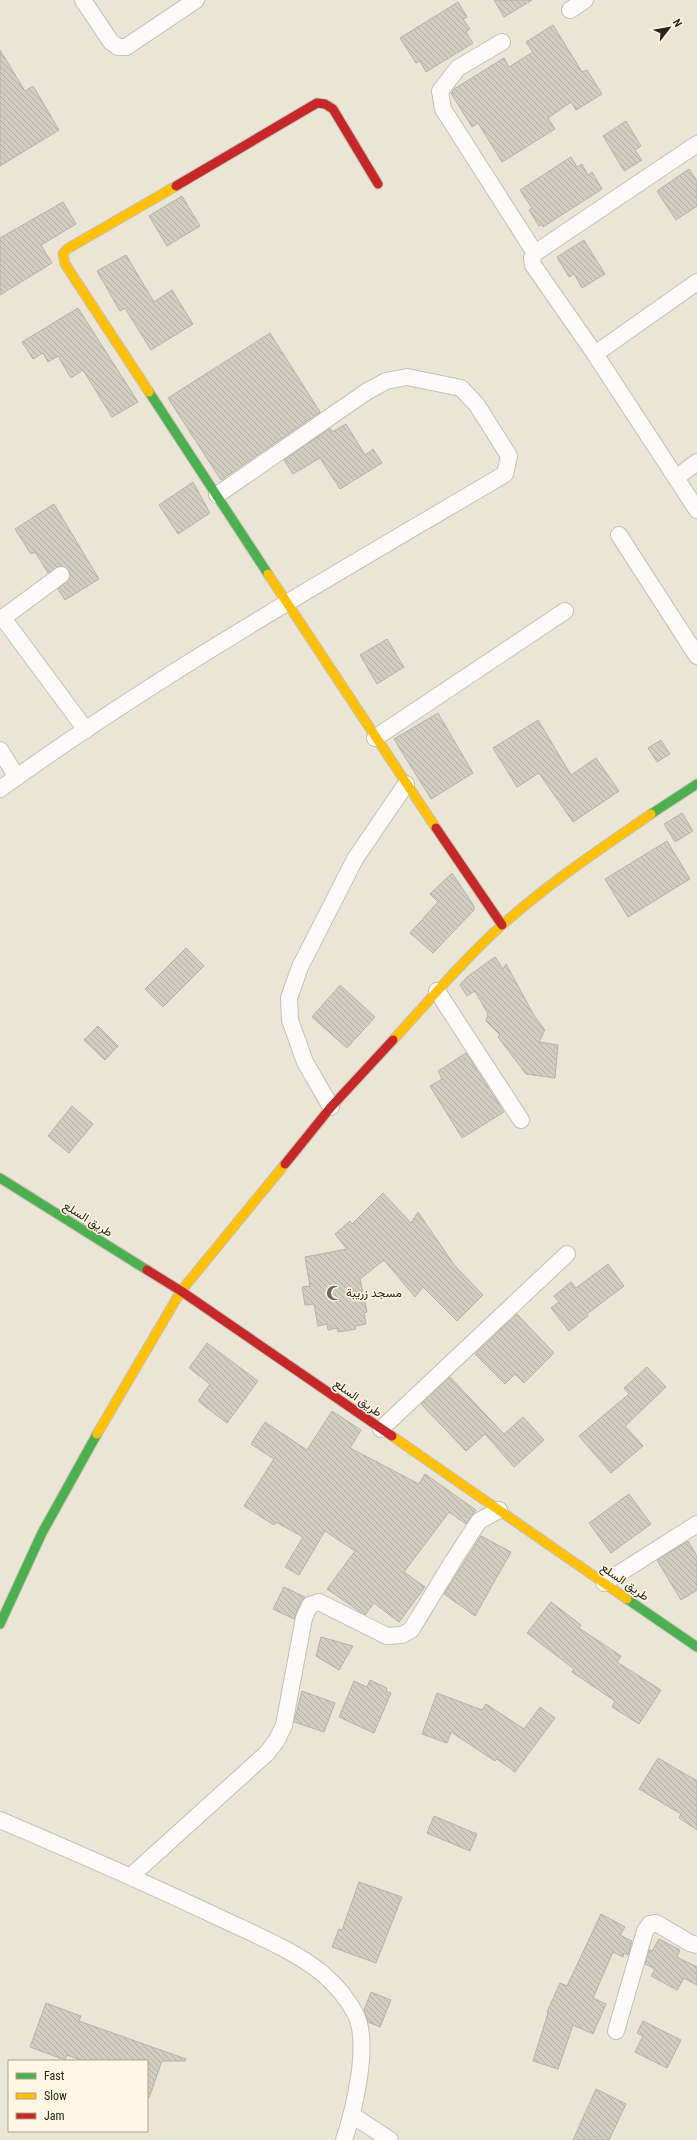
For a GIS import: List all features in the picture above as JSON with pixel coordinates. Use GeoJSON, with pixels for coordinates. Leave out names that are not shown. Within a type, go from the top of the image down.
{"type":"FeatureCollection","features":[{"type":"Feature","properties":{"kind":"street"},"geometry":{"type":"LineString","coordinates":[[83,0],[111,42],[118,47],[126,47],[196,0]]}},
{"type":"Feature","properties":{"kind":"street"},"geometry":{"type":"LineString","coordinates":[[570,10],[585,0]]}},
{"type":"Feature","properties":{"kind":"street"},"geometry":{"type":"LineString","coordinates":[[502,42],[458,68],[440,91],[443,109],[535,253]]}},
{"type":"Feature","properties":{"kind":"street"},"geometry":{"type":"LineString","coordinates":[[378,184],[333,109],[325,104],[317,103],[67,249],[63,254],[65,264],[375,738],[502,925]]}},
{"type":"Feature","properties":{"kind":"street"},"geometry":{"type":"LineString","coordinates":[[697,144],[535,253],[532,258],[534,265],[595,354],[697,510]]}},
{"type":"Feature","properties":{"kind":"street"},"geometry":{"type":"LineString","coordinates":[[595,354],[697,282]]}},
{"type":"Feature","properties":{"kind":"street"},"geometry":{"type":"LineString","coordinates":[[0,789],[86,730],[220,642],[505,474],[510,456],[478,405],[461,388],[407,377],[386,381],[366,392],[217,495]]}},
{"type":"Feature","properties":{"kind":"street"},"geometry":{"type":"LineString","coordinates":[[676,478],[697,462]]}},
{"type":"Feature","properties":{"kind":"street"},"geometry":{"type":"LineString","coordinates":[[619,536],[697,656]]}},
{"type":"Feature","properties":{"kind":"street"},"geometry":{"type":"LineString","coordinates":[[62,576],[2,619],[86,730]]}},
{"type":"Feature","properties":{"kind":"street"},"geometry":{"type":"LineString","coordinates":[[375,738],[565,611]]}},
{"type":"Feature","properties":{"kind":"street"},"geometry":{"type":"LineString","coordinates":[[0,750],[17,777]]}},
{"type":"Feature","properties":{"kind":"street"},"geometry":{"type":"LineString","coordinates":[[331,1107],[305,1062],[290,1020],[289,998],[300,967],[355,859],[406,784]]}},
{"type":"Feature","properties":{"kind":"street"},"geometry":{"type":"LineString","coordinates":[[0,1624],[42,1533],[72,1476],[181,1291],[331,1107],[437,991],[502,925],[574,866],[697,784]]}},
{"type":"Feature","properties":{"kind":"street"},"geometry":{"type":"LineString","coordinates":[[437,991],[521,1120]]}},
{"type":"Feature","properties":{"kind":"street","name":"طريق السلع"},"geometry":{"type":"LineString","coordinates":[[0,1178],[181,1291],[697,1647]]}},
{"type":"Feature","properties":{"kind":"street"},"geometry":{"type":"LineString","coordinates":[[381,1429],[567,1254]]}},
{"type":"Feature","properties":{"kind":"street"},"geometry":{"type":"LineString","coordinates":[[131,1876],[249,1771],[277,1740],[284,1725],[304,1618],[310,1605],[319,1602],[387,1636],[402,1635],[411,1630],[479,1521],[499,1510]]}},
{"type":"Feature","properties":{"kind":"street"},"geometry":{"type":"LineString","coordinates":[[604,1583],[697,1524]]}},
{"type":"Feature","properties":{"kind":"street"},"geometry":{"type":"LineString","coordinates":[[0,1820],[131,1876],[289,1953],[322,1973],[343,1994],[357,2017],[361,2042],[358,2082],[352,2115],[344,2140]]}},
{"type":"Feature","properties":{"kind":"street"},"geometry":{"type":"LineString","coordinates":[[616,2031],[646,1932],[650,1924],[656,1923],[690,1943],[697,1945]]}},
{"type":"Feature","properties":{"kind":"street"},"geometry":{"type":"LineString","coordinates":[[352,2115],[390,2140]]}},
{"type":"Feature","properties":{"kind":"building"},"geometry":{"type":"Polygon","coordinates":[[[494,0],[532,0],[504,17],[494,0]]]}},
{"type":"Feature","properties":{"kind":"building"},"geometry":{"type":"Polygon","coordinates":[[[458,2],[467,17],[463,19],[470,29],[466,32],[473,43],[426,72],[420,61],[416,63],[400,38],[458,2]]]}},
{"type":"Feature","properties":{"kind":"building"},"geometry":{"type":"Polygon","coordinates":[[[553,25],[582,72],[587,70],[602,94],[576,110],[571,102],[548,118],[555,129],[502,162],[478,123],[472,127],[451,93],[454,89],[504,58],[509,67],[533,52],[526,42],[553,25]]]}},
{"type":"Feature","properties":{"kind":"building"},"geometry":{"type":"Polygon","coordinates":[[[0,50],[25,91],[33,86],[59,130],[0,166],[0,50]]]}},
{"type":"Feature","properties":{"kind":"building"},"geometry":{"type":"Polygon","coordinates":[[[626,121],[641,146],[635,150],[642,160],[624,171],[603,136],[626,121]]]}},
{"type":"Feature","properties":{"kind":"building"},"geometry":{"type":"Polygon","coordinates":[[[571,157],[577,167],[582,164],[588,175],[592,172],[602,189],[543,227],[542,224],[539,226],[529,210],[532,208],[520,190],[571,157]]]}},
{"type":"Feature","properties":{"kind":"building"},"geometry":{"type":"Polygon","coordinates":[[[689,169],[697,181],[697,206],[676,220],[657,191],[689,169]]]}},
{"type":"Feature","properties":{"kind":"building"},"geometry":{"type":"Polygon","coordinates":[[[182,196],[200,226],[167,246],[149,216],[182,196]]]}},
{"type":"Feature","properties":{"kind":"building"},"geometry":{"type":"Polygon","coordinates":[[[63,202],[76,224],[41,245],[52,263],[0,295],[0,238],[63,202]]]}},
{"type":"Feature","properties":{"kind":"building"},"geometry":{"type":"Polygon","coordinates":[[[584,240],[605,274],[582,288],[574,274],[569,277],[557,257],[584,240]]]}},
{"type":"Feature","properties":{"kind":"building"},"geometry":{"type":"Polygon","coordinates":[[[126,255],[154,302],[172,290],[193,324],[151,350],[125,308],[120,311],[97,271],[126,255]]]}},
{"type":"Feature","properties":{"kind":"building"},"geometry":{"type":"Polygon","coordinates":[[[78,308],[138,402],[112,417],[83,370],[71,378],[58,356],[48,362],[43,353],[33,359],[22,342],[78,308]]]}},
{"type":"Feature","properties":{"kind":"building"},"geometry":{"type":"Polygon","coordinates":[[[270,333],[320,412],[221,480],[168,398],[270,333]]]}},
{"type":"Feature","properties":{"kind":"building"},"geometry":{"type":"Polygon","coordinates":[[[346,424],[365,455],[373,449],[382,463],[340,489],[320,458],[293,474],[284,460],[330,428],[332,432],[346,424]]]}},
{"type":"Feature","properties":{"kind":"building"},"geometry":{"type":"Polygon","coordinates":[[[193,482],[210,513],[178,534],[159,505],[193,482]]]}},
{"type":"Feature","properties":{"kind":"building"},"geometry":{"type":"Polygon","coordinates":[[[54,504],[99,579],[65,600],[58,589],[70,579],[69,570],[60,566],[48,573],[35,552],[31,554],[15,529],[54,504]]]}},
{"type":"Feature","properties":{"kind":"building"},"geometry":{"type":"Polygon","coordinates":[[[387,639],[404,667],[377,684],[360,655],[387,639]]]}},
{"type":"Feature","properties":{"kind":"building"},"geometry":{"type":"Polygon","coordinates":[[[438,713],[473,773],[431,799],[394,739],[438,713]]]}},
{"type":"Feature","properties":{"kind":"building"},"geometry":{"type":"Polygon","coordinates":[[[538,720],[571,775],[596,758],[619,791],[573,822],[539,773],[517,787],[493,748],[538,720]]]}},
{"type":"Feature","properties":{"kind":"building"},"geometry":{"type":"Polygon","coordinates":[[[661,740],[670,754],[657,762],[648,748],[661,740]]]}},
{"type":"Feature","properties":{"kind":"building"},"geometry":{"type":"Polygon","coordinates":[[[682,813],[693,831],[675,842],[664,824],[682,813]]]}},
{"type":"Feature","properties":{"kind":"building"},"geometry":{"type":"Polygon","coordinates":[[[667,841],[690,879],[628,917],[605,879],[667,841]]]}},
{"type":"Feature","properties":{"kind":"building"},"geometry":{"type":"Polygon","coordinates":[[[452,873],[474,906],[474,910],[433,953],[410,933],[438,902],[430,894],[452,873]]]}},
{"type":"Feature","properties":{"kind":"building"},"geometry":{"type":"Polygon","coordinates":[[[186,948],[204,966],[163,1007],[145,989],[186,948]]]}},
{"type":"Feature","properties":{"kind":"building"},"geometry":{"type":"Polygon","coordinates":[[[495,957],[503,969],[506,964],[535,1017],[545,1030],[539,1042],[558,1045],[555,1078],[526,1074],[498,1037],[500,1035],[486,1021],[488,1014],[475,991],[467,996],[460,985],[467,977],[495,957]]]}},
{"type":"Feature","properties":{"kind":"building"},"geometry":{"type":"Polygon","coordinates":[[[340,985],[375,1017],[347,1048],[312,1017],[340,985]]]}},
{"type":"Feature","properties":{"kind":"building"},"geometry":{"type":"Polygon","coordinates":[[[98,1026],[118,1046],[105,1060],[84,1040],[98,1026]]]}},
{"type":"Feature","properties":{"kind":"building"},"geometry":{"type":"Polygon","coordinates":[[[466,1053],[504,1112],[462,1138],[430,1086],[442,1079],[438,1071],[466,1053]]]}},
{"type":"Feature","properties":{"kind":"building"},"geometry":{"type":"Polygon","coordinates":[[[72,1106],[93,1124],[69,1153],[48,1136],[72,1106]]]}},
{"type":"Feature","properties":{"kind":"building"},"geometry":{"type":"Polygon","coordinates":[[[383,1193],[411,1223],[418,1212],[455,1266],[483,1295],[457,1321],[423,1287],[415,1297],[384,1260],[360,1279],[367,1312],[364,1313],[366,1324],[355,1326],[356,1329],[338,1332],[337,1328],[328,1330],[327,1324],[318,1326],[314,1304],[305,1305],[302,1287],[310,1286],[305,1257],[347,1249],[335,1234],[350,1221],[352,1224],[383,1193]]]}},
{"type":"Feature","properties":{"kind":"building"},"geometry":{"type":"Polygon","coordinates":[[[608,1264],[624,1286],[587,1314],[588,1316],[569,1331],[551,1308],[559,1302],[554,1296],[571,1282],[576,1288],[608,1264]]]}},
{"type":"Feature","properties":{"kind":"building"},"geometry":{"type":"Polygon","coordinates":[[[517,1314],[554,1353],[524,1383],[515,1374],[505,1384],[475,1354],[517,1314]]]}},
{"type":"Feature","properties":{"kind":"building"},"geometry":{"type":"Polygon","coordinates":[[[207,1343],[258,1381],[227,1423],[198,1401],[210,1384],[189,1368],[207,1343]]]}},
{"type":"Feature","properties":{"kind":"building"},"geometry":{"type":"Polygon","coordinates":[[[647,1367],[666,1387],[625,1426],[643,1446],[611,1473],[579,1436],[629,1394],[624,1388],[647,1367]]]}},
{"type":"Feature","properties":{"kind":"building"},"geometry":{"type":"Polygon","coordinates":[[[450,1377],[504,1434],[523,1417],[544,1440],[514,1467],[485,1434],[466,1451],[421,1404],[450,1377]]]}},
{"type":"Feature","properties":{"kind":"building"},"geometry":{"type":"Polygon","coordinates":[[[332,1411],[361,1430],[350,1448],[419,1484],[425,1474],[476,1510],[466,1524],[449,1512],[404,1572],[425,1587],[399,1622],[374,1603],[365,1615],[327,1589],[355,1551],[325,1531],[299,1575],[285,1567],[303,1537],[276,1522],[274,1525],[244,1506],[274,1459],[251,1444],[265,1422],[307,1450],[332,1411]]]}},
{"type":"Feature","properties":{"kind":"building"},"geometry":{"type":"Polygon","coordinates":[[[629,1494],[651,1524],[611,1553],[589,1523],[629,1494]]]}},
{"type":"Feature","properties":{"kind":"building"},"geometry":{"type":"Polygon","coordinates":[[[481,1536],[511,1552],[475,1616],[444,1594],[481,1536]]]}},
{"type":"Feature","properties":{"kind":"building"},"geometry":{"type":"Polygon","coordinates":[[[688,1541],[697,1556],[697,1590],[681,1600],[657,1560],[688,1541]]]}},
{"type":"Feature","properties":{"kind":"building"},"geometry":{"type":"Polygon","coordinates":[[[284,1587],[305,1597],[301,1601],[294,1619],[273,1609],[284,1587]]]}},
{"type":"Feature","properties":{"kind":"building"},"geometry":{"type":"Polygon","coordinates":[[[551,1602],[581,1625],[579,1628],[621,1656],[617,1662],[661,1690],[639,1724],[612,1707],[615,1701],[572,1672],[574,1669],[527,1633],[551,1602]]]}},
{"type":"Feature","properties":{"kind":"building"},"geometry":{"type":"Polygon","coordinates":[[[321,1637],[353,1646],[339,1670],[316,1656],[321,1637]]]}},
{"type":"Feature","properties":{"kind":"building"},"geometry":{"type":"Polygon","coordinates":[[[370,1680],[387,1688],[386,1691],[391,1693],[374,1733],[339,1717],[354,1681],[367,1687],[370,1680]]]}},
{"type":"Feature","properties":{"kind":"building"},"geometry":{"type":"Polygon","coordinates":[[[302,1691],[335,1703],[324,1732],[294,1722],[302,1691]]]}},
{"type":"Feature","properties":{"kind":"building"},"geometry":{"type":"Polygon","coordinates":[[[437,1693],[482,1710],[486,1704],[524,1729],[540,1707],[555,1718],[515,1772],[497,1759],[495,1761],[451,1732],[447,1743],[422,1734],[437,1693]]]}},
{"type":"Feature","properties":{"kind":"building"},"geometry":{"type":"Polygon","coordinates":[[[658,1758],[697,1781],[697,1830],[679,1818],[681,1814],[639,1789],[658,1758]]]}},
{"type":"Feature","properties":{"kind":"building"},"geometry":{"type":"Polygon","coordinates":[[[434,1816],[477,1834],[470,1851],[427,1833],[434,1816]]]}},
{"type":"Feature","properties":{"kind":"building"},"geometry":{"type":"Polygon","coordinates":[[[359,1882],[402,1897],[376,1963],[332,1947],[339,1929],[342,1930],[359,1882]]]}},
{"type":"Feature","properties":{"kind":"building"},"geometry":{"type":"Polygon","coordinates":[[[601,1914],[625,1927],[620,1935],[632,1941],[628,1955],[624,1953],[623,1957],[613,1952],[593,1998],[606,2004],[593,2034],[573,2025],[558,2069],[533,2061],[548,2013],[547,2012],[560,1983],[567,1986],[601,1914]]]}},
{"type":"Feature","properties":{"kind":"building"},"geometry":{"type":"Polygon","coordinates":[[[659,1939],[680,1950],[677,1957],[697,1967],[697,1985],[684,1978],[677,1990],[651,1976],[655,1969],[645,1964],[649,1950],[652,1951],[659,1939]]]}},
{"type":"Feature","properties":{"kind":"building"},"geometry":{"type":"Polygon","coordinates":[[[371,1992],[391,2000],[380,2027],[368,2022],[364,2010],[371,1992]]]}},
{"type":"Feature","properties":{"kind":"building"},"geometry":{"type":"Polygon","coordinates":[[[46,2003],[81,2016],[79,2021],[186,2059],[185,2061],[162,2061],[149,2098],[148,2060],[81,2060],[67,2055],[65,2060],[30,2047],[46,2003]]]}},
{"type":"Feature","properties":{"kind":"building"},"geometry":{"type":"Polygon","coordinates":[[[643,2021],[681,2040],[667,2068],[635,2052],[643,2036],[637,2033],[643,2021]]]}},
{"type":"Feature","properties":{"kind":"building"},"geometry":{"type":"Polygon","coordinates":[[[596,2089],[626,2104],[609,2140],[573,2140],[596,2089]]]}},
{"type":"Feature","properties":{"kind":"traffic: fast"},"geometry":{"type":"LineString","coordinates":[[149,392],[268,574]]}},
{"type":"Feature","properties":{"kind":"traffic: fast"},"geometry":{"type":"LineString","coordinates":[[651,814],[697,784]]}},
{"type":"Feature","properties":{"kind":"traffic: fast"},"geometry":{"type":"LineString","coordinates":[[0,1178],[147,1270]]}},
{"type":"Feature","properties":{"kind":"traffic: fast"},"geometry":{"type":"LineString","coordinates":[[0,1624],[42,1533],[97,1434]]}},
{"type":"Feature","properties":{"kind":"traffic: fast"},"geometry":{"type":"LineString","coordinates":[[627,1599],[697,1647]]}},
{"type":"Feature","properties":{"kind":"traffic: slow"},"geometry":{"type":"LineString","coordinates":[[149,392],[65,264],[63,254],[67,249],[176,186]]}},
{"type":"Feature","properties":{"kind":"traffic: slow"},"geometry":{"type":"LineString","coordinates":[[268,574],[436,828]]}},
{"type":"Feature","properties":{"kind":"traffic: slow"},"geometry":{"type":"LineString","coordinates":[[393,1040],[460,966],[502,925],[556,881],[651,814]]}},
{"type":"Feature","properties":{"kind":"traffic: slow"},"geometry":{"type":"LineString","coordinates":[[97,1434],[181,1291],[285,1164]]}},
{"type":"Feature","properties":{"kind":"traffic: slow"},"geometry":{"type":"LineString","coordinates":[[392,1436],[627,1599]]}},
{"type":"Feature","properties":{"kind":"traffic: jam"},"geometry":{"type":"LineString","coordinates":[[176,186],[317,103],[325,104],[333,109],[378,184]]}},
{"type":"Feature","properties":{"kind":"traffic: jam"},"geometry":{"type":"LineString","coordinates":[[436,828],[502,925]]}},
{"type":"Feature","properties":{"kind":"traffic: jam"},"geometry":{"type":"LineString","coordinates":[[285,1164],[331,1107],[393,1040]]}},
{"type":"Feature","properties":{"kind":"traffic: jam"},"geometry":{"type":"LineString","coordinates":[[147,1270],[181,1291],[392,1436]]}},
{"type":"Feature","properties":{"kind":"place","name":"مسجد زريبة"},"geometry":{"type":"Point","coordinates":[334,1293]}}]}
